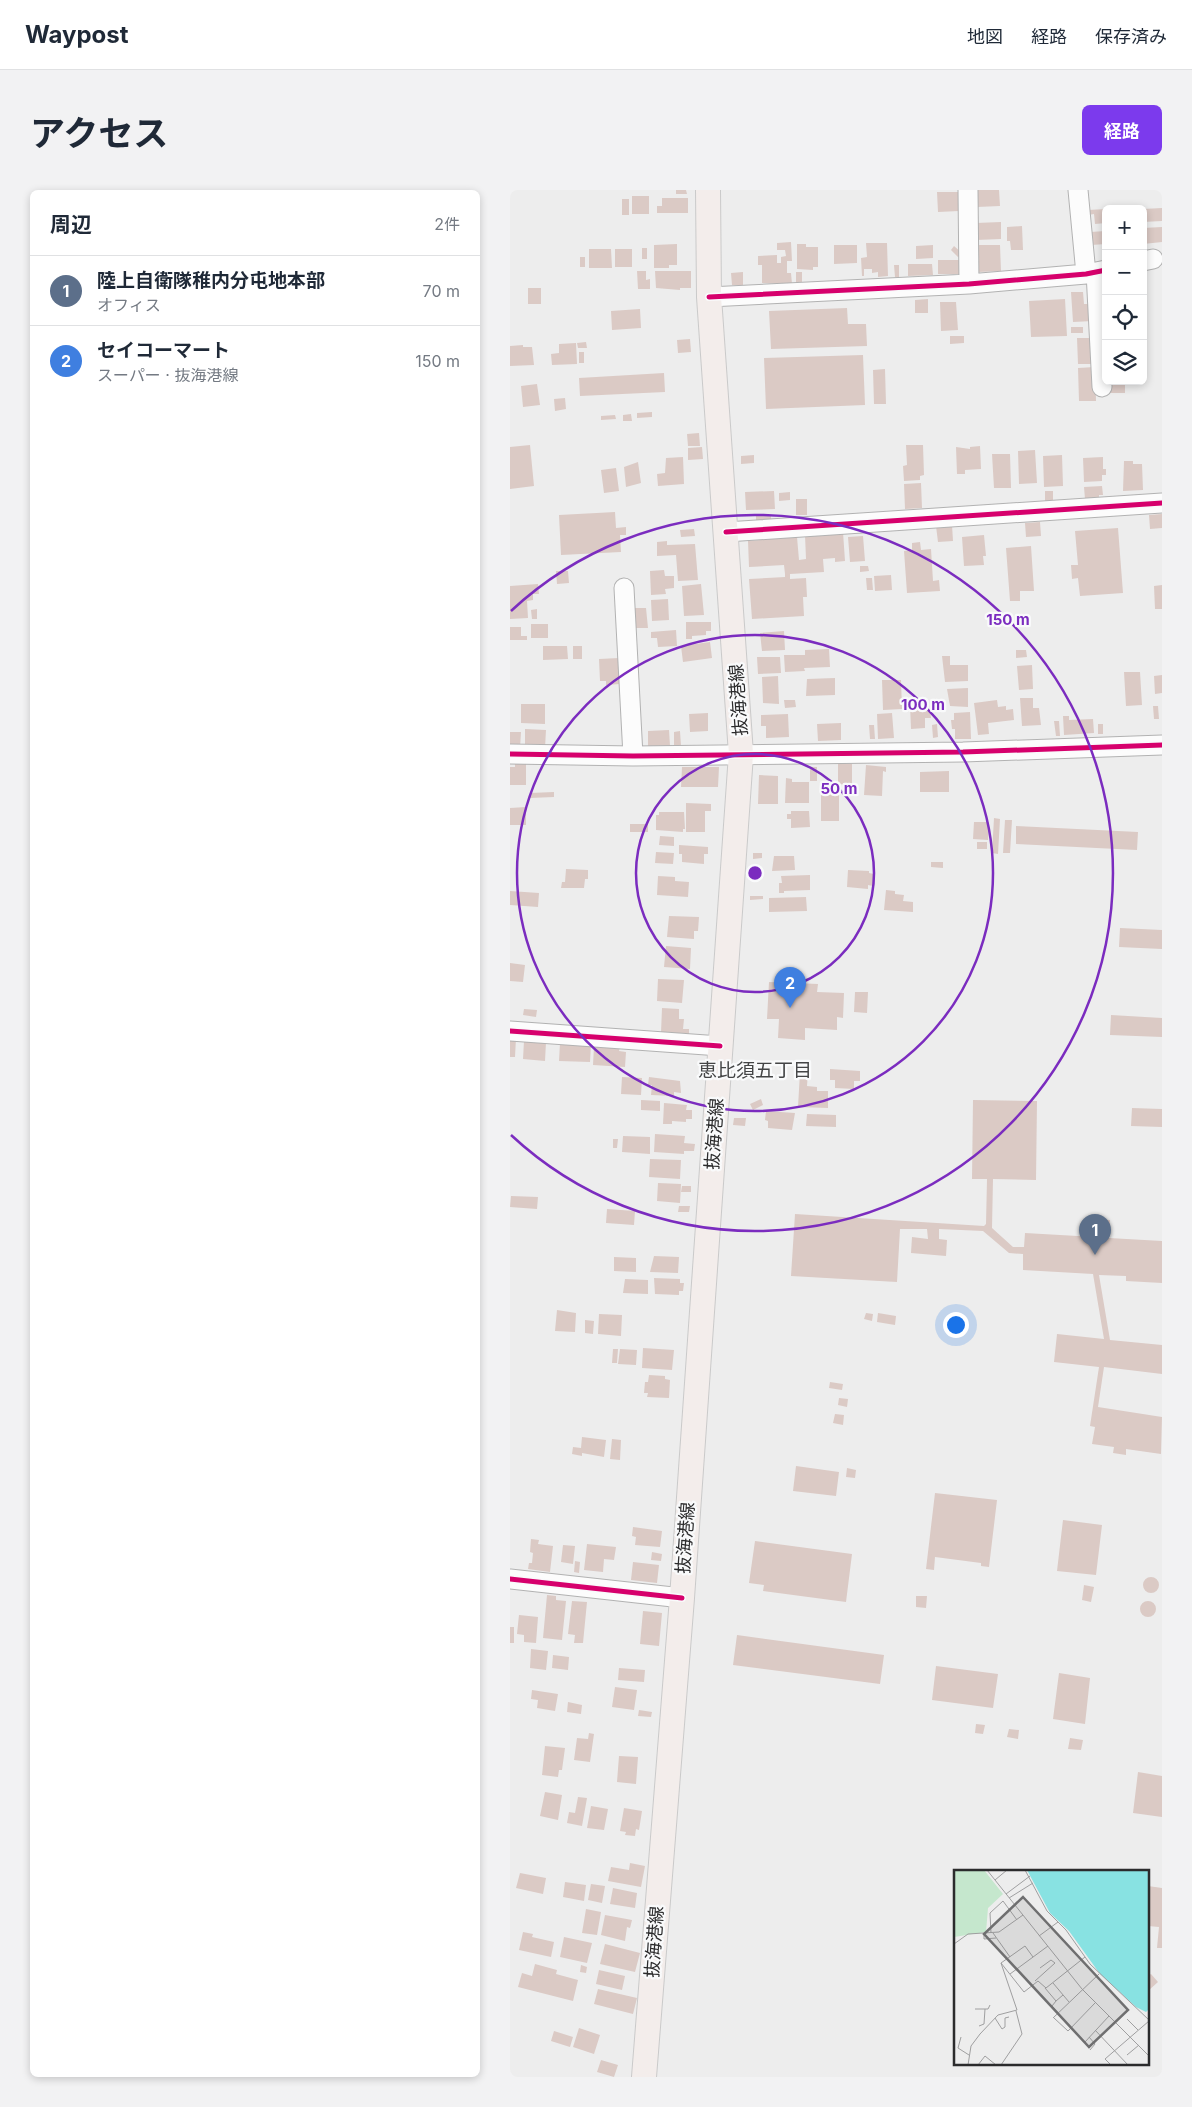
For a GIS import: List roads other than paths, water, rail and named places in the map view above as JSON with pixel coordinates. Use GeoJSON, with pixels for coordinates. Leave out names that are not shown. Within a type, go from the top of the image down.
{"type":"FeatureCollection","features":[{"type":"Feature","properties":{"kind":"main road","name":"抜海港線"},"geometry":{"type":"LineString","coordinates":[[644,2077],[682,1598],[741,754],[709,297],[708,190]]}},
{"type":"Feature","properties":{"kind":"street"},"geometry":{"type":"LineString","coordinates":[[968,190],[969,284]]}},
{"type":"Feature","properties":{"kind":"street"},"geometry":{"type":"LineString","coordinates":[[1078,190],[1096,272],[1102,387]]}},
{"type":"Feature","properties":{"kind":"street"},"geometry":{"type":"LineString","coordinates":[[709,297],[969,284],[1096,272]]}},
{"type":"Feature","properties":{"kind":"street"},"geometry":{"type":"LineString","coordinates":[[726,532],[1162,503]]}},
{"type":"Feature","properties":{"kind":"street"},"geometry":{"type":"LineString","coordinates":[[624,588],[633,756]]}},
{"type":"Feature","properties":{"kind":"street"},"geometry":{"type":"LineString","coordinates":[[510,754],[633,756],[962,752],[1162,745]]}},
{"type":"Feature","properties":{"kind":"street"},"geometry":{"type":"LineString","coordinates":[[510,1031],[720,1046]]}},
{"type":"Feature","properties":{"kind":"street"},"geometry":{"type":"LineString","coordinates":[[510,1578],[682,1598]]}},
{"type":"Feature","properties":{"kind":"place","name":"セイコーマート"},"geometry":{"type":"Point","coordinates":[790,1008]}},
{"type":"Feature","properties":{"kind":"place","name":"陸上自衛隊稚内分屯地本部"},"geometry":{"type":"Point","coordinates":[1095,1255]}},
{"type":"Feature","properties":{"kind":"district","name":"恵比須五丁目"},"geometry":{"type":"Point","coordinates":[755,1070]}}]}
